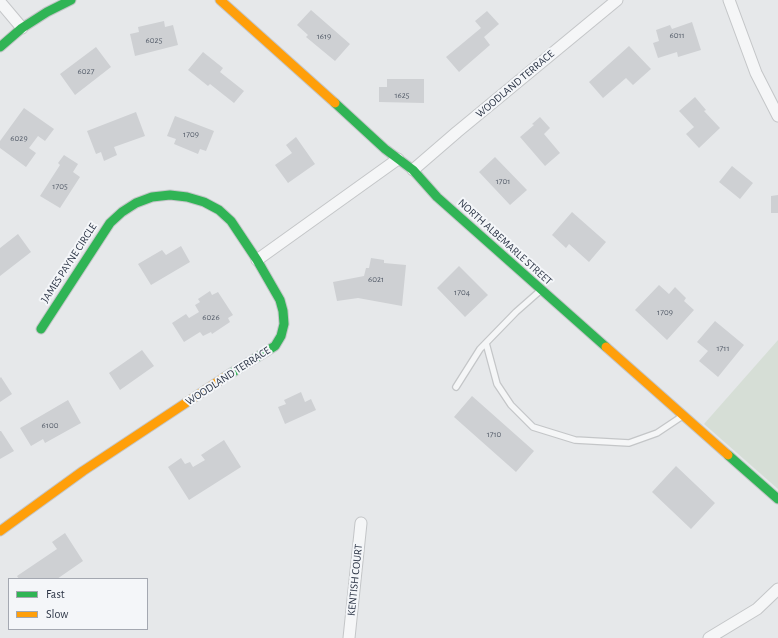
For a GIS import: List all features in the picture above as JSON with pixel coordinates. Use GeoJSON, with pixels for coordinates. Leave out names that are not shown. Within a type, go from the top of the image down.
{"type":"FeatureCollection","features":[{"type":"Feature","properties":{"kind":"street"},"geometry":{"type":"LineString","coordinates":[[0,47],[22,28],[47,12],[71,0]]}},
{"type":"Feature","properties":{"kind":"street","name":"NORTH ALBEMARLE STREET"},"geometry":{"type":"LineString","coordinates":[[220,0],[398,159],[414,170],[437,197],[778,499]]}},
{"type":"Feature","properties":{"kind":"street","name":"WOODLAND TERRACE"},"geometry":{"type":"LineString","coordinates":[[414,170],[617,0]]}},
{"type":"Feature","properties":{"kind":"street"},"geometry":{"type":"LineString","coordinates":[[729,0],[756,73],[778,116]]}},
{"type":"Feature","properties":{"kind":"street"},"geometry":{"type":"LineString","coordinates":[[0,2],[22,28]]}},
{"type":"Feature","properties":{"kind":"street"},"geometry":{"type":"LineString","coordinates":[[257,260],[398,159]]}},
{"type":"Feature","properties":{"kind":"street","name":"JAMES PAYNE CIRCLE"},"geometry":{"type":"LineString","coordinates":[[41,328],[110,223],[122,212],[136,203],[152,197],[170,195],[187,196],[204,202],[219,210],[231,221],[257,260]]}},
{"type":"Feature","properties":{"kind":"street","name":"WOODLAND TERRACE"},"geometry":{"type":"LineString","coordinates":[[0,531],[83,471],[275,346],[281,336],[284,324],[284,311],[280,300],[257,260]]}},
{"type":"Feature","properties":{"kind":"street","name":"KENTISH COURT"},"geometry":{"type":"LineString","coordinates":[[349,638],[361,523]]}},
{"type":"Feature","properties":{"kind":"street"},"geometry":{"type":"LineString","coordinates":[[709,638],[757,609],[778,589]]}},
{"type":"Feature","properties":{"kind":"lane"},"geometry":{"type":"LineString","coordinates":[[456,387],[480,349],[516,312],[541,290]]}},
{"type":"Feature","properties":{"kind":"lane"},"geometry":{"type":"LineString","coordinates":[[486,343],[497,384],[511,405],[533,427],[575,440],[629,443],[657,433],[683,416]]}},
{"type":"Feature","properties":{"kind":"shaded area"},"geometry":{"type":"Polygon","coordinates":[[[778,340],[778,489],[704,424],[778,340]]]}},
{"type":"Feature","properties":{"kind":"building"},"geometry":{"type":"Polygon","coordinates":[[[311,10],[350,44],[335,61],[306,37],[308,35],[297,25],[311,10]]]}},
{"type":"Feature","properties":{"kind":"building"},"geometry":{"type":"Polygon","coordinates":[[[487,11],[499,24],[484,37],[490,45],[459,72],[446,57],[481,28],[475,21],[487,11]]]}},
{"type":"Feature","properties":{"kind":"building"},"geometry":{"type":"Polygon","coordinates":[[[164,21],[165,27],[173,25],[178,45],[135,56],[130,34],[139,32],[138,27],[164,21]]]}},
{"type":"Feature","properties":{"kind":"building"},"geometry":{"type":"Polygon","coordinates":[[[692,22],[701,50],[678,57],[677,52],[658,58],[653,43],[659,41],[656,30],[670,25],[672,29],[692,22]]]}},
{"type":"Feature","properties":{"kind":"building"},"geometry":{"type":"Polygon","coordinates":[[[629,46],[651,69],[633,85],[626,78],[603,98],[589,82],[629,46]]]}},
{"type":"Feature","properties":{"kind":"building"},"geometry":{"type":"Polygon","coordinates":[[[96,47],[111,67],[75,95],[60,74],[96,47]]]}},
{"type":"Feature","properties":{"kind":"building"},"geometry":{"type":"Polygon","coordinates":[[[203,52],[223,68],[220,72],[244,91],[234,103],[210,84],[208,86],[188,70],[203,52]]]}},
{"type":"Feature","properties":{"kind":"building"},"geometry":{"type":"Polygon","coordinates":[[[387,79],[424,79],[424,103],[379,102],[379,87],[387,87],[387,79]]]}},
{"type":"Feature","properties":{"kind":"building"},"geometry":{"type":"Polygon","coordinates":[[[695,97],[706,110],[704,111],[720,128],[699,148],[686,134],[694,127],[679,111],[695,97]]]}},
{"type":"Feature","properties":{"kind":"building"},"geometry":{"type":"Polygon","coordinates":[[[24,108],[54,129],[45,141],[38,136],[29,148],[36,153],[26,167],[0,148],[0,141],[24,108]]]}},
{"type":"Feature","properties":{"kind":"building"},"geometry":{"type":"Polygon","coordinates":[[[136,112],[145,136],[114,147],[117,155],[104,161],[101,152],[96,154],[87,131],[136,112]]]}},
{"type":"Feature","properties":{"kind":"building"},"geometry":{"type":"Polygon","coordinates":[[[175,116],[214,131],[206,151],[200,149],[198,154],[174,144],[176,139],[167,136],[175,116]]]}},
{"type":"Feature","properties":{"kind":"building"},"geometry":{"type":"Polygon","coordinates":[[[540,117],[550,128],[544,134],[560,153],[545,166],[520,137],[534,125],[532,124],[540,117]]]}},
{"type":"Feature","properties":{"kind":"building"},"geometry":{"type":"Polygon","coordinates":[[[296,137],[315,164],[288,183],[275,165],[292,153],[286,145],[296,137]]]}},
{"type":"Feature","properties":{"kind":"building"},"geometry":{"type":"Polygon","coordinates":[[[64,155],[78,164],[73,172],[80,177],[60,208],[40,196],[60,165],[58,163],[64,155]]]}},
{"type":"Feature","properties":{"kind":"building"},"geometry":{"type":"Polygon","coordinates":[[[495,157],[527,190],[510,205],[479,172],[495,157]]]}},
{"type":"Feature","properties":{"kind":"building"},"geometry":{"type":"Polygon","coordinates":[[[732,166],[753,183],[740,199],[719,182],[732,166]]]}},
{"type":"Feature","properties":{"kind":"building"},"geometry":{"type":"Polygon","coordinates":[[[778,195],[778,213],[771,213],[771,196],[778,195]]]}},
{"type":"Feature","properties":{"kind":"building"},"geometry":{"type":"Polygon","coordinates":[[[572,212],[606,242],[589,262],[569,244],[566,248],[552,235],[572,212]]]}},
{"type":"Feature","properties":{"kind":"building"},"geometry":{"type":"Polygon","coordinates":[[[18,234],[31,252],[0,276],[0,248],[18,234]]]}},
{"type":"Feature","properties":{"kind":"building"},"geometry":{"type":"Polygon","coordinates":[[[181,246],[190,262],[151,285],[138,264],[162,250],[166,255],[181,246]]]}},
{"type":"Feature","properties":{"kind":"building"},"geometry":{"type":"Polygon","coordinates":[[[371,258],[384,260],[384,263],[406,265],[402,306],[358,298],[337,301],[333,282],[364,276],[366,268],[369,268],[371,258]]]}},
{"type":"Feature","properties":{"kind":"building"},"geometry":{"type":"Polygon","coordinates":[[[459,266],[488,295],[465,317],[437,288],[459,266]]]}},
{"type":"Feature","properties":{"kind":"building"},"geometry":{"type":"Polygon","coordinates":[[[659,285],[669,294],[675,287],[686,298],[684,301],[694,310],[667,340],[635,310],[659,285]]]}},
{"type":"Feature","properties":{"kind":"building"},"geometry":{"type":"Polygon","coordinates":[[[210,291],[212,295],[218,292],[233,315],[228,318],[230,322],[212,334],[211,332],[203,336],[200,332],[184,342],[172,323],[186,314],[189,318],[199,312],[195,305],[200,302],[198,299],[210,291]]]}},
{"type":"Feature","properties":{"kind":"building"},"geometry":{"type":"Polygon","coordinates":[[[715,321],[744,345],[718,377],[699,361],[708,351],[697,342],[715,321]]]}},
{"type":"Feature","properties":{"kind":"building"},"geometry":{"type":"Polygon","coordinates":[[[142,350],[154,366],[120,390],[109,373],[142,350]]]}},
{"type":"Feature","properties":{"kind":"building"},"geometry":{"type":"Polygon","coordinates":[[[1,377],[12,394],[0,402],[0,378],[1,377]]]}},
{"type":"Feature","properties":{"kind":"building"},"geometry":{"type":"Polygon","coordinates":[[[301,392],[305,402],[311,399],[316,410],[285,424],[278,407],[286,404],[284,400],[301,392]]]}},
{"type":"Feature","properties":{"kind":"building"},"geometry":{"type":"Polygon","coordinates":[[[472,396],[534,451],[516,472],[454,417],[472,396]]]}},
{"type":"Feature","properties":{"kind":"building"},"geometry":{"type":"Polygon","coordinates":[[[68,400],[81,423],[45,443],[43,439],[31,446],[20,428],[68,400]]]}},
{"type":"Feature","properties":{"kind":"building"},"geometry":{"type":"Polygon","coordinates":[[[0,431],[14,451],[0,459],[0,431]]]}},
{"type":"Feature","properties":{"kind":"building"},"geometry":{"type":"Polygon","coordinates":[[[224,440],[241,467],[189,500],[168,467],[181,458],[185,464],[190,462],[193,467],[205,460],[201,455],[224,440]]]}},
{"type":"Feature","properties":{"kind":"building"},"geometry":{"type":"Polygon","coordinates":[[[676,466],[715,503],[691,529],[652,492],[676,466]]]}},
{"type":"Feature","properties":{"kind":"building"},"geometry":{"type":"Polygon","coordinates":[[[65,533],[83,561],[58,578],[18,578],[17,576],[57,549],[52,542],[65,533]]]}},
{"type":"Feature","properties":{"kind":"traffic: fast"},"geometry":{"type":"LineString","coordinates":[[0,47],[22,28],[47,12],[71,0]]}},
{"type":"Feature","properties":{"kind":"traffic: fast"},"geometry":{"type":"LineString","coordinates":[[335,103],[385,149],[413,170],[437,197],[606,347]]}},
{"type":"Feature","properties":{"kind":"traffic: fast"},"geometry":{"type":"LineString","coordinates":[[41,329],[110,223],[122,212],[136,203],[152,197],[170,195],[187,197],[204,202],[219,210],[231,221],[257,260],[280,300],[283,311],[284,324],[281,336],[275,346],[225,377]]}},
{"type":"Feature","properties":{"kind":"traffic: fast"},"geometry":{"type":"LineString","coordinates":[[728,455],[778,499]]}},
{"type":"Feature","properties":{"kind":"traffic: slow"},"geometry":{"type":"LineString","coordinates":[[220,0],[335,103]]}},
{"type":"Feature","properties":{"kind":"traffic: slow"},"geometry":{"type":"LineString","coordinates":[[606,347],[728,455]]}},
{"type":"Feature","properties":{"kind":"traffic: slow"},"geometry":{"type":"LineString","coordinates":[[0,531],[83,471],[225,377]]}}]}
